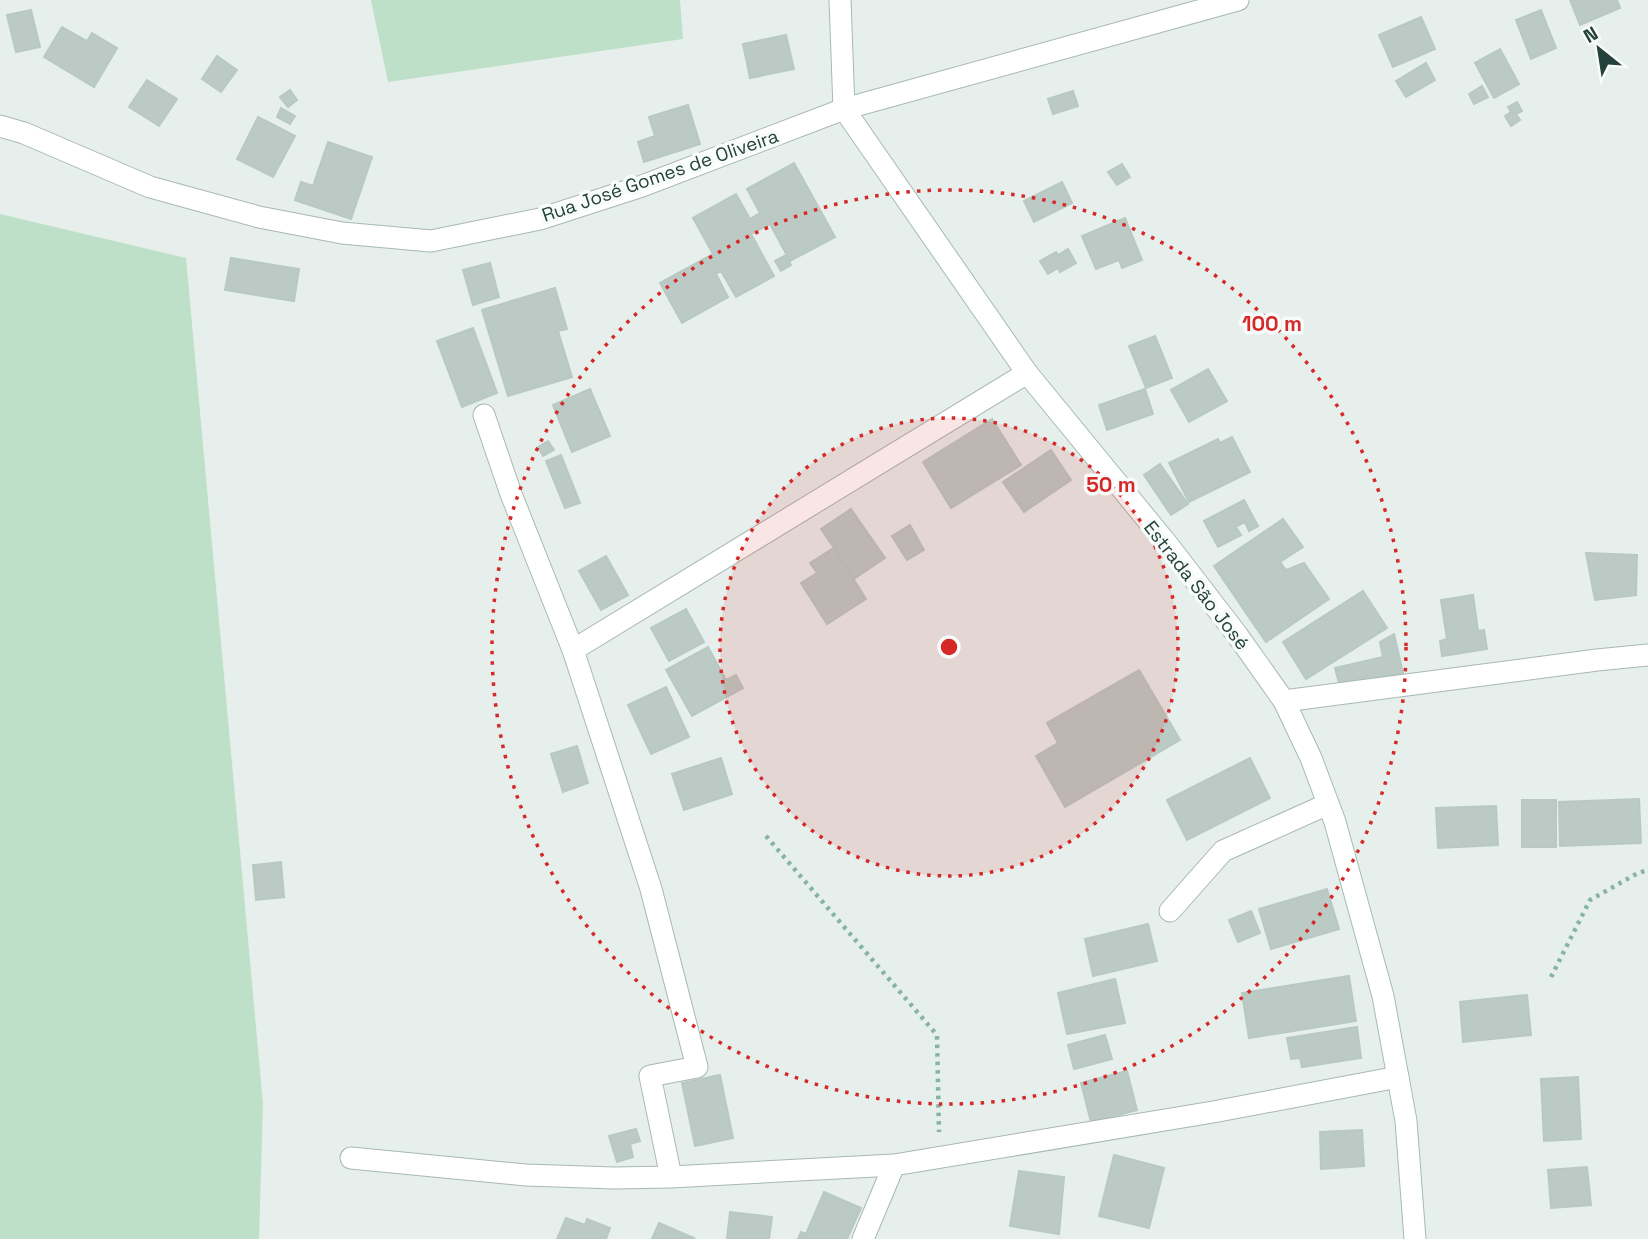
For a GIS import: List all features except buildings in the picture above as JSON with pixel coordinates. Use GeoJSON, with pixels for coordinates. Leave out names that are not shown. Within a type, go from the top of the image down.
{"type":"FeatureCollection","features":[{"type":"Feature","properties":{"kind":"street"},"geometry":{"type":"LineString","coordinates":[[840,0],[844,109]]}},
{"type":"Feature","properties":{"kind":"street","name":"Rua José Gomes de Oliveira"},"geometry":{"type":"LineString","coordinates":[[0,126],[24,133],[150,187],[259,217],[342,233],[431,241],[540,219],[642,186],[844,109],[1238,0]]}},
{"type":"Feature","properties":{"kind":"street","name":"Estrada São José"},"geometry":{"type":"LineString","coordinates":[[844,109],[1027,373],[1168,545],[1284,701],[1311,758],[1335,822],[1383,996],[1406,1121],[1415,1239]]}},
{"type":"Feature","properties":{"kind":"street"},"geometry":{"type":"LineString","coordinates":[[573,650],[1027,373]]}},
{"type":"Feature","properties":{"kind":"street"},"geometry":{"type":"LineString","coordinates":[[484,415],[510,494],[573,650],[651,889],[697,1067],[650,1076],[671,1177]]}},
{"type":"Feature","properties":{"kind":"street"},"geometry":{"type":"LineString","coordinates":[[1284,701],[1648,655]]}},
{"type":"Feature","properties":{"kind":"street"},"geometry":{"type":"LineString","coordinates":[[1170,911],[1223,851],[1328,804]]}},
{"type":"Feature","properties":{"kind":"street"},"geometry":{"type":"LineString","coordinates":[[351,1158],[526,1175],[614,1178],[894,1166],[1213,1112],[1398,1077]]}},
{"type":"Feature","properties":{"kind":"street"},"geometry":{"type":"LineString","coordinates":[[863,1239],[894,1166]]}},
{"type":"Feature","properties":{"kind":"path"},"geometry":{"type":"LineString","coordinates":[[766,835],[937,1035],[939,1158]]}},
{"type":"Feature","properties":{"kind":"path"},"geometry":{"type":"LineString","coordinates":[[1552,977],[1590,900],[1648,870]]}},
{"type":"Feature","properties":{"kind":"green space"},"geometry":{"type":"Polygon","coordinates":[[[371,0],[680,0],[683,39],[388,82],[371,0]]]}},
{"type":"Feature","properties":{"kind":"green space"},"geometry":{"type":"Polygon","coordinates":[[[0,214],[186,258],[263,1104],[259,1239],[0,1239],[0,214]]]}}]}
